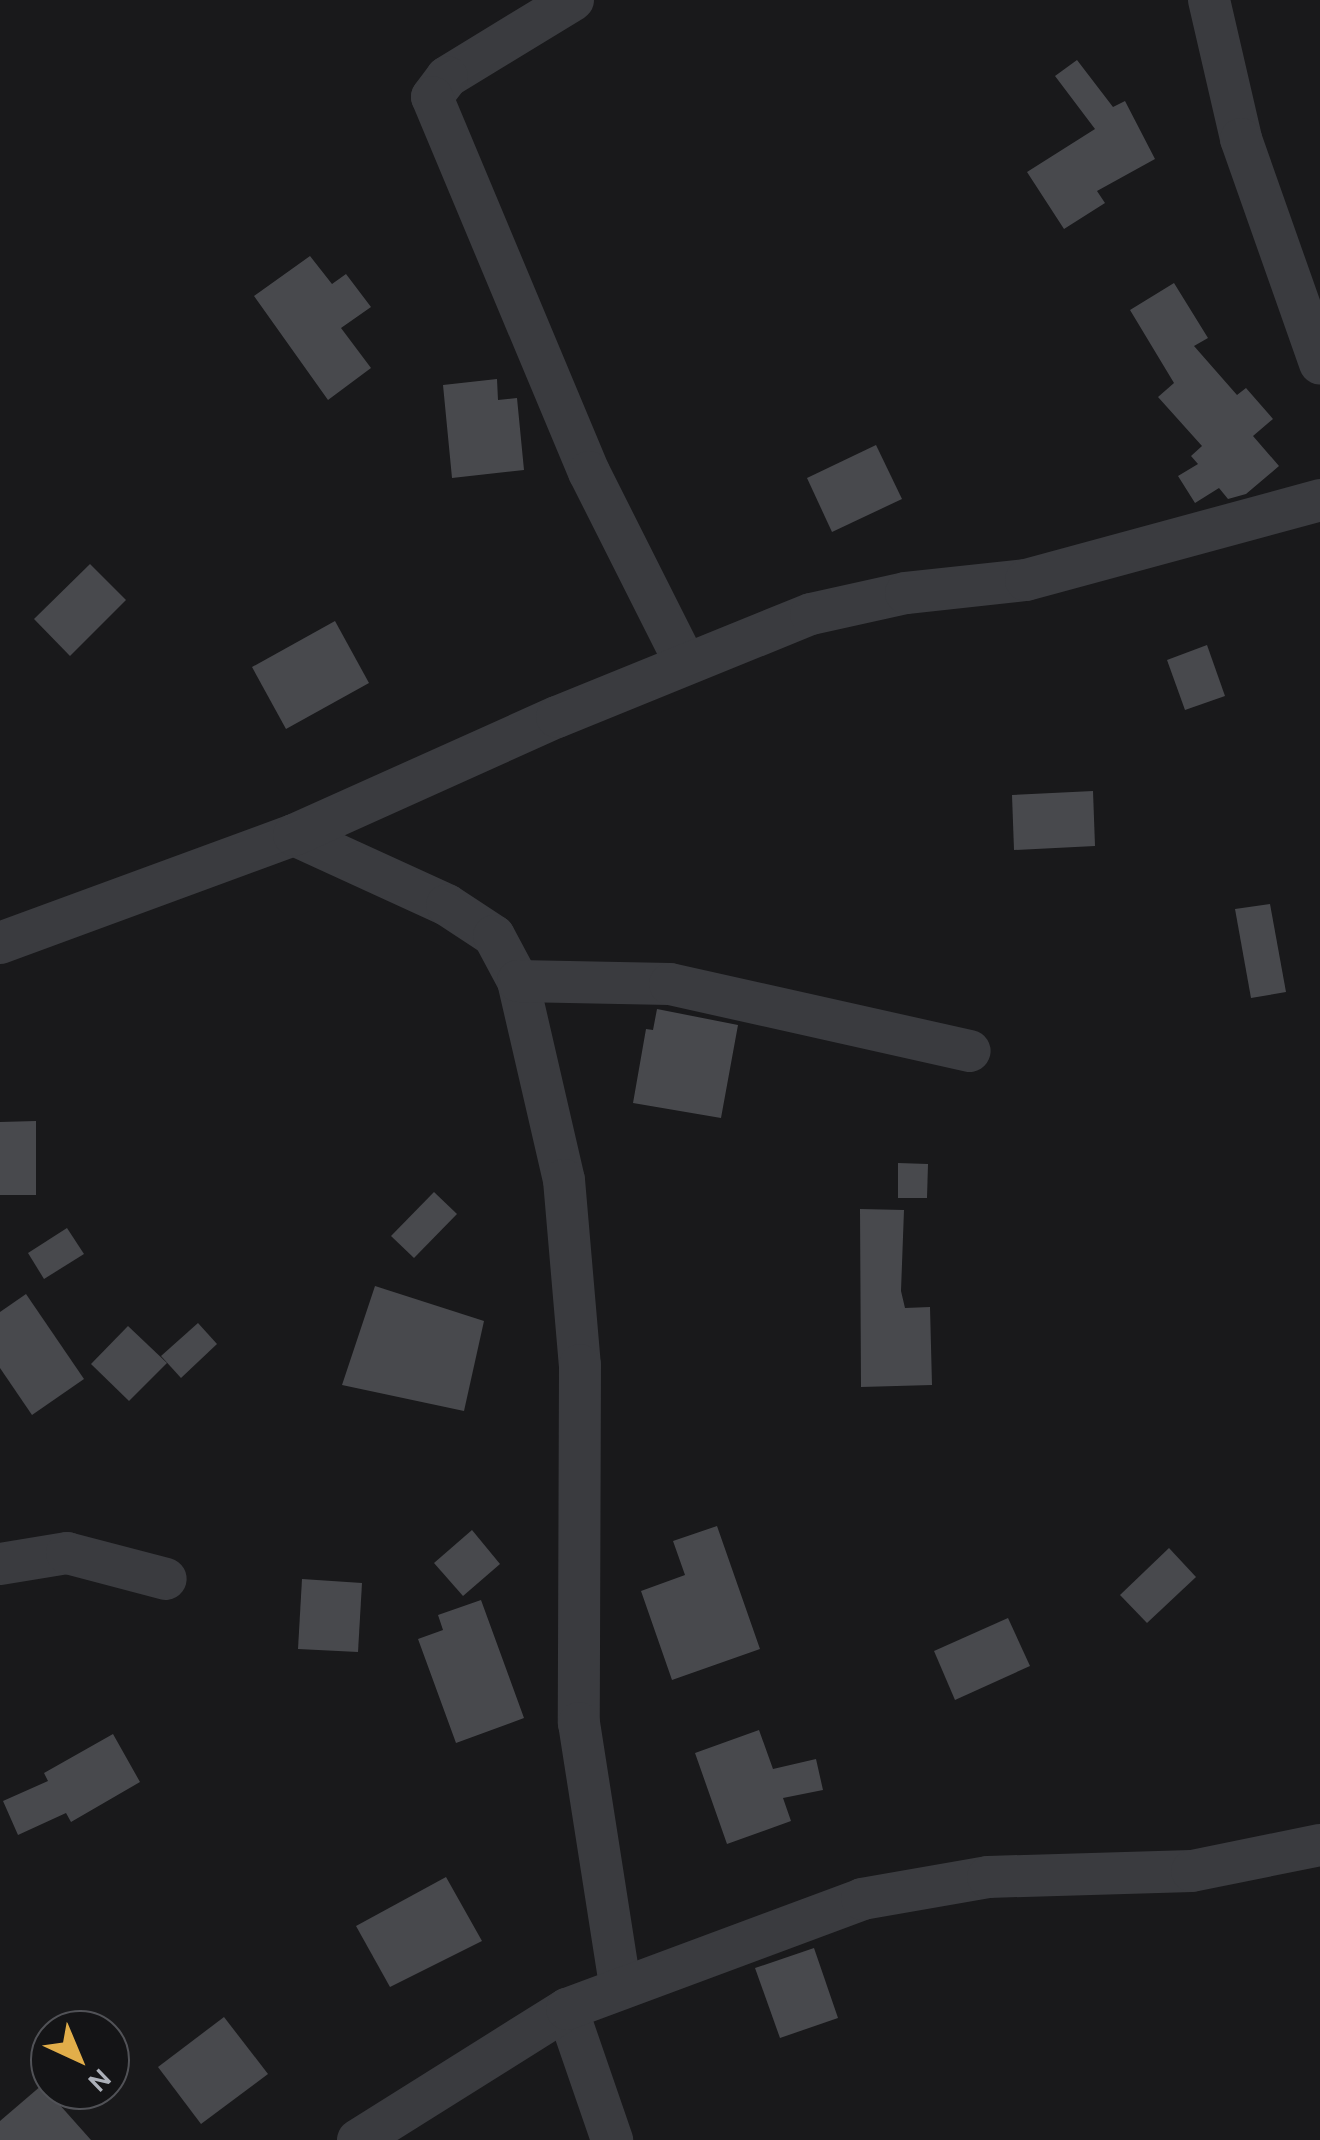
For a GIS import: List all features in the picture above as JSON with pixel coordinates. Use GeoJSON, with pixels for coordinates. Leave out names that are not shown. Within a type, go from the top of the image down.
{"type":"FeatureCollection","features":[{"type":"Feature","properties":{"kind":"street"},"geometry":{"type":"LineString","coordinates":[[573,0],[447,76],[432,96],[589,472],[685,663]]}},
{"type":"Feature","properties":{"kind":"street"},"geometry":{"type":"LineString","coordinates":[[1208,0],[1241,139],[1320,363]]}},
{"type":"Feature","properties":{"kind":"street"},"geometry":{"type":"LineString","coordinates":[[0,943],[294,835],[685,663],[810,614],[906,592],[1026,580],[1320,500]]}},
{"type":"Feature","properties":{"kind":"street"},"geometry":{"type":"LineString","coordinates":[[294,835],[447,905],[494,936],[518,981],[564,1180],[580,1365],[579,1723],[620,1984]]}},
{"type":"Feature","properties":{"kind":"street"},"geometry":{"type":"LineString","coordinates":[[518,981],[670,984],[970,1051]]}},
{"type":"Feature","properties":{"kind":"street"},"geometry":{"type":"LineString","coordinates":[[0,1564],[67,1553],[166,1579]]}},
{"type":"Feature","properties":{"kind":"street"},"geometry":{"type":"LineString","coordinates":[[358,2140],[567,2009],[620,1984],[782,1925],[922,1884],[1192,1872],[1320,1845]]}},
{"type":"Feature","properties":{"kind":"street"},"geometry":{"type":"LineString","coordinates":[[567,2009],[612,2140]]}},
{"type":"Feature","properties":{"kind":"building"},"geometry":{"type":"Polygon","coordinates":[[[1077,60],[1113,107],[1125,101],[1155,159],[1097,191],[1105,203],[1064,229],[1027,172],[1095,129],[1055,76],[1077,60]]]}},
{"type":"Feature","properties":{"kind":"building"},"geometry":{"type":"Polygon","coordinates":[[[310,256],[332,284],[346,274],[371,307],[341,328],[371,368],[328,400],[254,296],[310,256]]]}},
{"type":"Feature","properties":{"kind":"building"},"geometry":{"type":"Polygon","coordinates":[[[1174,283],[1208,338],[1194,346],[1237,395],[1246,388],[1273,419],[1253,436],[1279,466],[1246,494],[1228,499],[1219,488],[1195,503],[1178,476],[1198,464],[1191,456],[1202,446],[1158,397],[1174,383],[1130,310],[1174,283]]]}},
{"type":"Feature","properties":{"kind":"building"},"geometry":{"type":"Polygon","coordinates":[[[497,379],[498,400],[517,398],[524,470],[452,478],[443,385],[497,379]]]}},
{"type":"Feature","properties":{"kind":"building"},"geometry":{"type":"Polygon","coordinates":[[[876,445],[902,499],[832,532],[807,478],[876,445]]]}},
{"type":"Feature","properties":{"kind":"building"},"geometry":{"type":"Polygon","coordinates":[[[90,564],[126,600],[70,656],[34,619],[90,564]]]}},
{"type":"Feature","properties":{"kind":"building"},"geometry":{"type":"Polygon","coordinates":[[[335,621],[369,683],[286,729],[252,667],[335,621]]]}},
{"type":"Feature","properties":{"kind":"building"},"geometry":{"type":"Polygon","coordinates":[[[1207,645],[1225,696],[1185,710],[1167,660],[1207,645]]]}},
{"type":"Feature","properties":{"kind":"building"},"geometry":{"type":"Polygon","coordinates":[[[1093,791],[1095,846],[1014,850],[1012,795],[1093,791]]]}},
{"type":"Feature","properties":{"kind":"building"},"geometry":{"type":"Polygon","coordinates":[[[1270,904],[1286,992],[1251,998],[1235,909],[1270,904]]]}},
{"type":"Feature","properties":{"kind":"building"},"geometry":{"type":"Polygon","coordinates":[[[657,1009],[738,1025],[721,1118],[633,1103],[646,1029],[653,1030],[657,1009]]]}},
{"type":"Feature","properties":{"kind":"building"},"geometry":{"type":"Polygon","coordinates":[[[36,1121],[36,1195],[0,1195],[0,1122],[36,1121]]]}},
{"type":"Feature","properties":{"kind":"building"},"geometry":{"type":"Polygon","coordinates":[[[898,1163],[928,1164],[927,1198],[898,1198],[898,1163]]]}},
{"type":"Feature","properties":{"kind":"building"},"geometry":{"type":"Polygon","coordinates":[[[434,1192],[457,1214],[414,1258],[391,1236],[434,1192]]]}},
{"type":"Feature","properties":{"kind":"building"},"geometry":{"type":"Polygon","coordinates":[[[860,1209],[904,1210],[901,1291],[905,1308],[930,1307],[932,1385],[861,1387],[860,1209]]]}},
{"type":"Feature","properties":{"kind":"building"},"geometry":{"type":"Polygon","coordinates":[[[67,1228],[84,1254],[44,1279],[28,1253],[67,1228]]]}},
{"type":"Feature","properties":{"kind":"building"},"geometry":{"type":"Polygon","coordinates":[[[375,1286],[484,1321],[464,1411],[342,1385],[375,1286]]]}},
{"type":"Feature","properties":{"kind":"building"},"geometry":{"type":"Polygon","coordinates":[[[26,1294],[84,1379],[32,1415],[0,1368],[0,1312],[26,1294]]]}},
{"type":"Feature","properties":{"kind":"building"},"geometry":{"type":"Polygon","coordinates":[[[198,1323],[217,1344],[181,1378],[161,1356],[198,1323]]]}},
{"type":"Feature","properties":{"kind":"building"},"geometry":{"type":"Polygon","coordinates":[[[128,1326],[167,1363],[129,1401],[91,1364],[128,1326]]]}},
{"type":"Feature","properties":{"kind":"building"},"geometry":{"type":"Polygon","coordinates":[[[717,1526],[760,1649],[672,1680],[641,1591],[685,1575],[673,1541],[717,1526]]]}},
{"type":"Feature","properties":{"kind":"building"},"geometry":{"type":"Polygon","coordinates":[[[472,1530],[500,1564],[463,1596],[434,1563],[472,1530]]]}},
{"type":"Feature","properties":{"kind":"building"},"geometry":{"type":"Polygon","coordinates":[[[1169,1548],[1196,1577],[1147,1623],[1120,1595],[1169,1548]]]}},
{"type":"Feature","properties":{"kind":"building"},"geometry":{"type":"Polygon","coordinates":[[[302,1579],[362,1583],[358,1652],[298,1649],[302,1579]]]}},
{"type":"Feature","properties":{"kind":"building"},"geometry":{"type":"Polygon","coordinates":[[[481,1600],[524,1718],[456,1743],[418,1639],[443,1630],[438,1615],[481,1600]]]}},
{"type":"Feature","properties":{"kind":"building"},"geometry":{"type":"Polygon","coordinates":[[[1008,1618],[1030,1666],[955,1700],[934,1651],[1008,1618]]]}},
{"type":"Feature","properties":{"kind":"building"},"geometry":{"type":"Polygon","coordinates":[[[759,1730],[773,1769],[816,1759],[823,1790],[783,1798],[791,1821],[727,1844],[695,1753],[759,1730]]]}},
{"type":"Feature","properties":{"kind":"building"},"geometry":{"type":"Polygon","coordinates":[[[113,1734],[140,1782],[71,1822],[66,1813],[18,1835],[3,1801],[48,1781],[44,1773],[113,1734]]]}},
{"type":"Feature","properties":{"kind":"building"},"geometry":{"type":"Polygon","coordinates":[[[446,1877],[482,1941],[390,1987],[356,1926],[446,1877]]]}},
{"type":"Feature","properties":{"kind":"building"},"geometry":{"type":"Polygon","coordinates":[[[814,1948],[838,2018],[780,2038],[755,1968],[814,1948]]]}},
{"type":"Feature","properties":{"kind":"building"},"geometry":{"type":"Polygon","coordinates":[[[224,2017],[268,2074],[201,2124],[158,2067],[224,2017]]]}},
{"type":"Feature","properties":{"kind":"building"},"geometry":{"type":"Polygon","coordinates":[[[30,2095],[30,2110],[64,2110],[91,2140],[0,2140],[0,2121],[30,2095]]]}}]}
